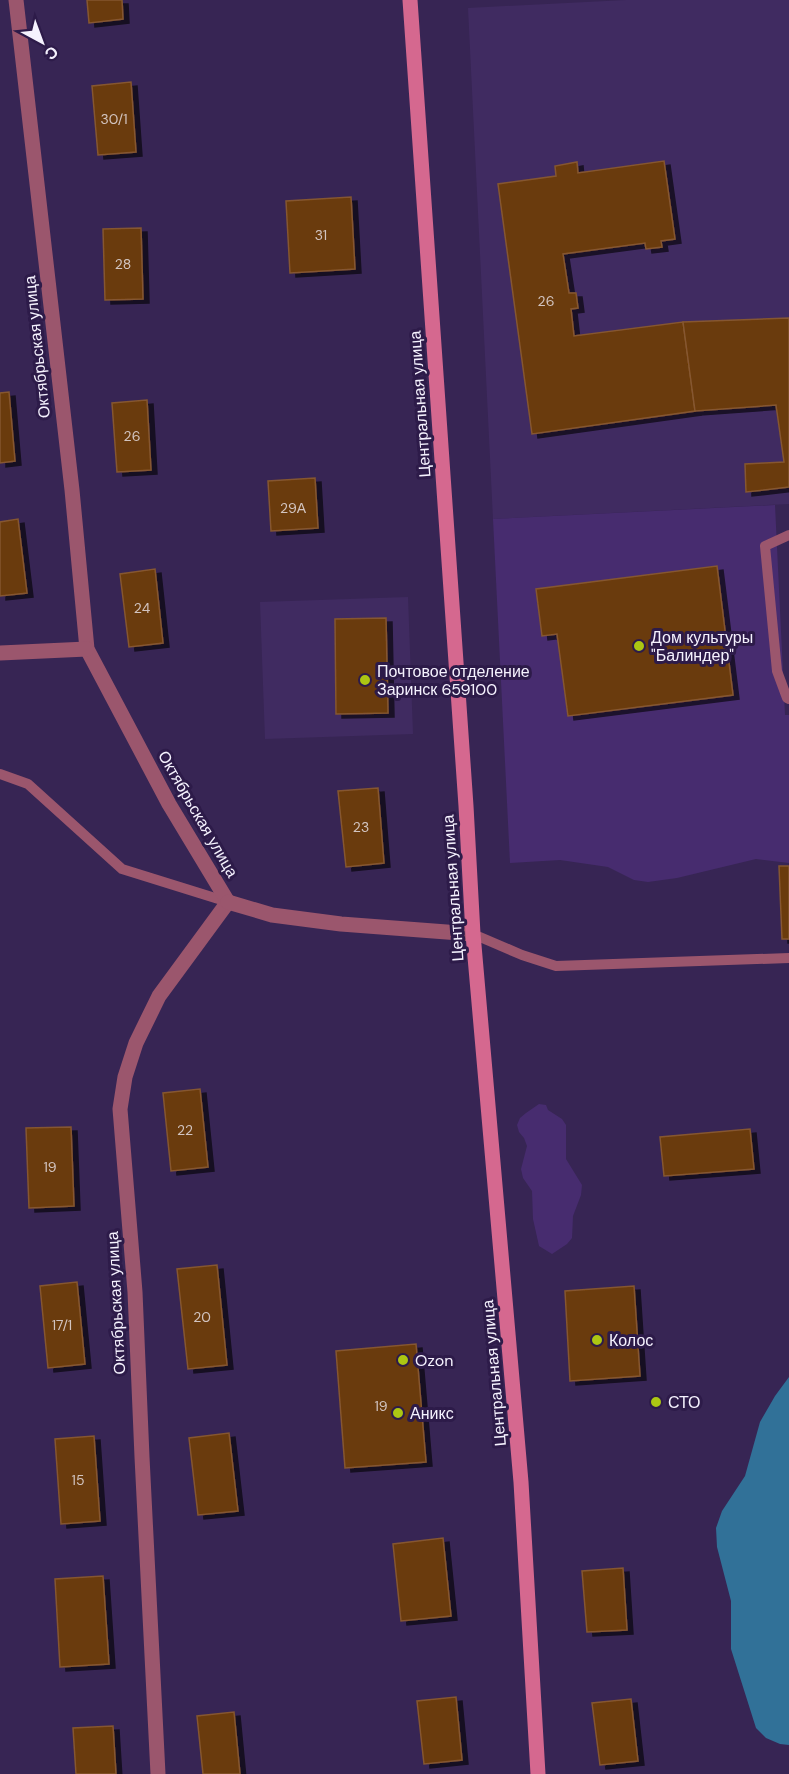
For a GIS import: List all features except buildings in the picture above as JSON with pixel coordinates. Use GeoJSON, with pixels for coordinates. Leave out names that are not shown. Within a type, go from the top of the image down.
{"type":"FeatureCollection","features":[{"type":"Feature","properties":{"kind":"street","name":"Октябрьская улица"},"geometry":{"type":"LineString","coordinates":[[16,0],[72,490],[87,649],[169,804],[228,902],[159,996],[136,1043],[125,1077],[120,1109],[135,1292],[158,1774]]}},
{"type":"Feature","properties":{"kind":"street","name":"Центральная улица"},"geometry":{"type":"LineString","coordinates":[[410,0],[473,934],[521,1482],[538,1774]]}},
{"type":"Feature","properties":{"kind":"street"},"geometry":{"type":"LineString","coordinates":[[0,653],[87,649]]}},
{"type":"Feature","properties":{"kind":"street"},"geometry":{"type":"LineString","coordinates":[[228,902],[272,915],[341,924],[473,934]]}},
{"type":"Feature","properties":{"kind":"lane"},"geometry":{"type":"LineString","coordinates":[[789,535],[765,546],[777,671],[789,699]]}},
{"type":"Feature","properties":{"kind":"lane"},"geometry":{"type":"LineString","coordinates":[[0,774],[28,784],[122,868],[228,902]]}},
{"type":"Feature","properties":{"kind":"lane"},"geometry":{"type":"LineString","coordinates":[[473,934],[522,955],[556,966],[789,958]]}},
{"type":"Feature","properties":{"kind":"shaded area"},"geometry":{"type":"Polygon","coordinates":[[[626,0],[789,0],[789,504],[493,519],[468,8],[626,0]]]}},
{"type":"Feature","properties":{"kind":"shaded area"},"geometry":{"type":"Polygon","coordinates":[[[775,505],[785,715],[789,715],[789,863],[756,859],[677,878],[648,882],[634,880],[608,867],[560,860],[510,863],[493,519],[775,505]]]}},
{"type":"Feature","properties":{"kind":"shaded area"},"geometry":{"type":"Polygon","coordinates":[[[408,597],[413,734],[265,739],[260,602],[408,597]]]}},
{"type":"Feature","properties":{"kind":"shaded area"},"geometry":{"type":"Polygon","coordinates":[[[539,1104],[546,1105],[548,1110],[562,1119],[566,1125],[566,1159],[582,1185],[581,1195],[573,1216],[572,1238],[552,1254],[539,1246],[533,1219],[532,1191],[523,1178],[521,1169],[527,1146],[517,1125],[520,1118],[539,1104]]]}},
{"type":"Feature","properties":{"kind":"water"},"geometry":{"type":"Polygon","coordinates":[[[789,1377],[789,1745],[766,1738],[756,1728],[731,1649],[731,1601],[717,1547],[716,1528],[722,1511],[745,1476],[760,1422],[789,1377]]]}},
{"type":"Feature","properties":{"kind":"place","name":"Дом культуры \"Балиндер\""},"geometry":{"type":"Point","coordinates":[639,646]}},
{"type":"Feature","properties":{"kind":"place","name":"Почтовое отделение Заринск 659100"},"geometry":{"type":"Point","coordinates":[365,680]}},
{"type":"Feature","properties":{"kind":"place","name":"Колос"},"geometry":{"type":"Point","coordinates":[597,1340]}},
{"type":"Feature","properties":{"kind":"place","name":"Ozon"},"geometry":{"type":"Point","coordinates":[403,1360]}},
{"type":"Feature","properties":{"kind":"place","name":"СТО"},"geometry":{"type":"Point","coordinates":[656,1402]}},
{"type":"Feature","properties":{"kind":"place","name":"Аникс"},"geometry":{"type":"Point","coordinates":[398,1413]}}]}
